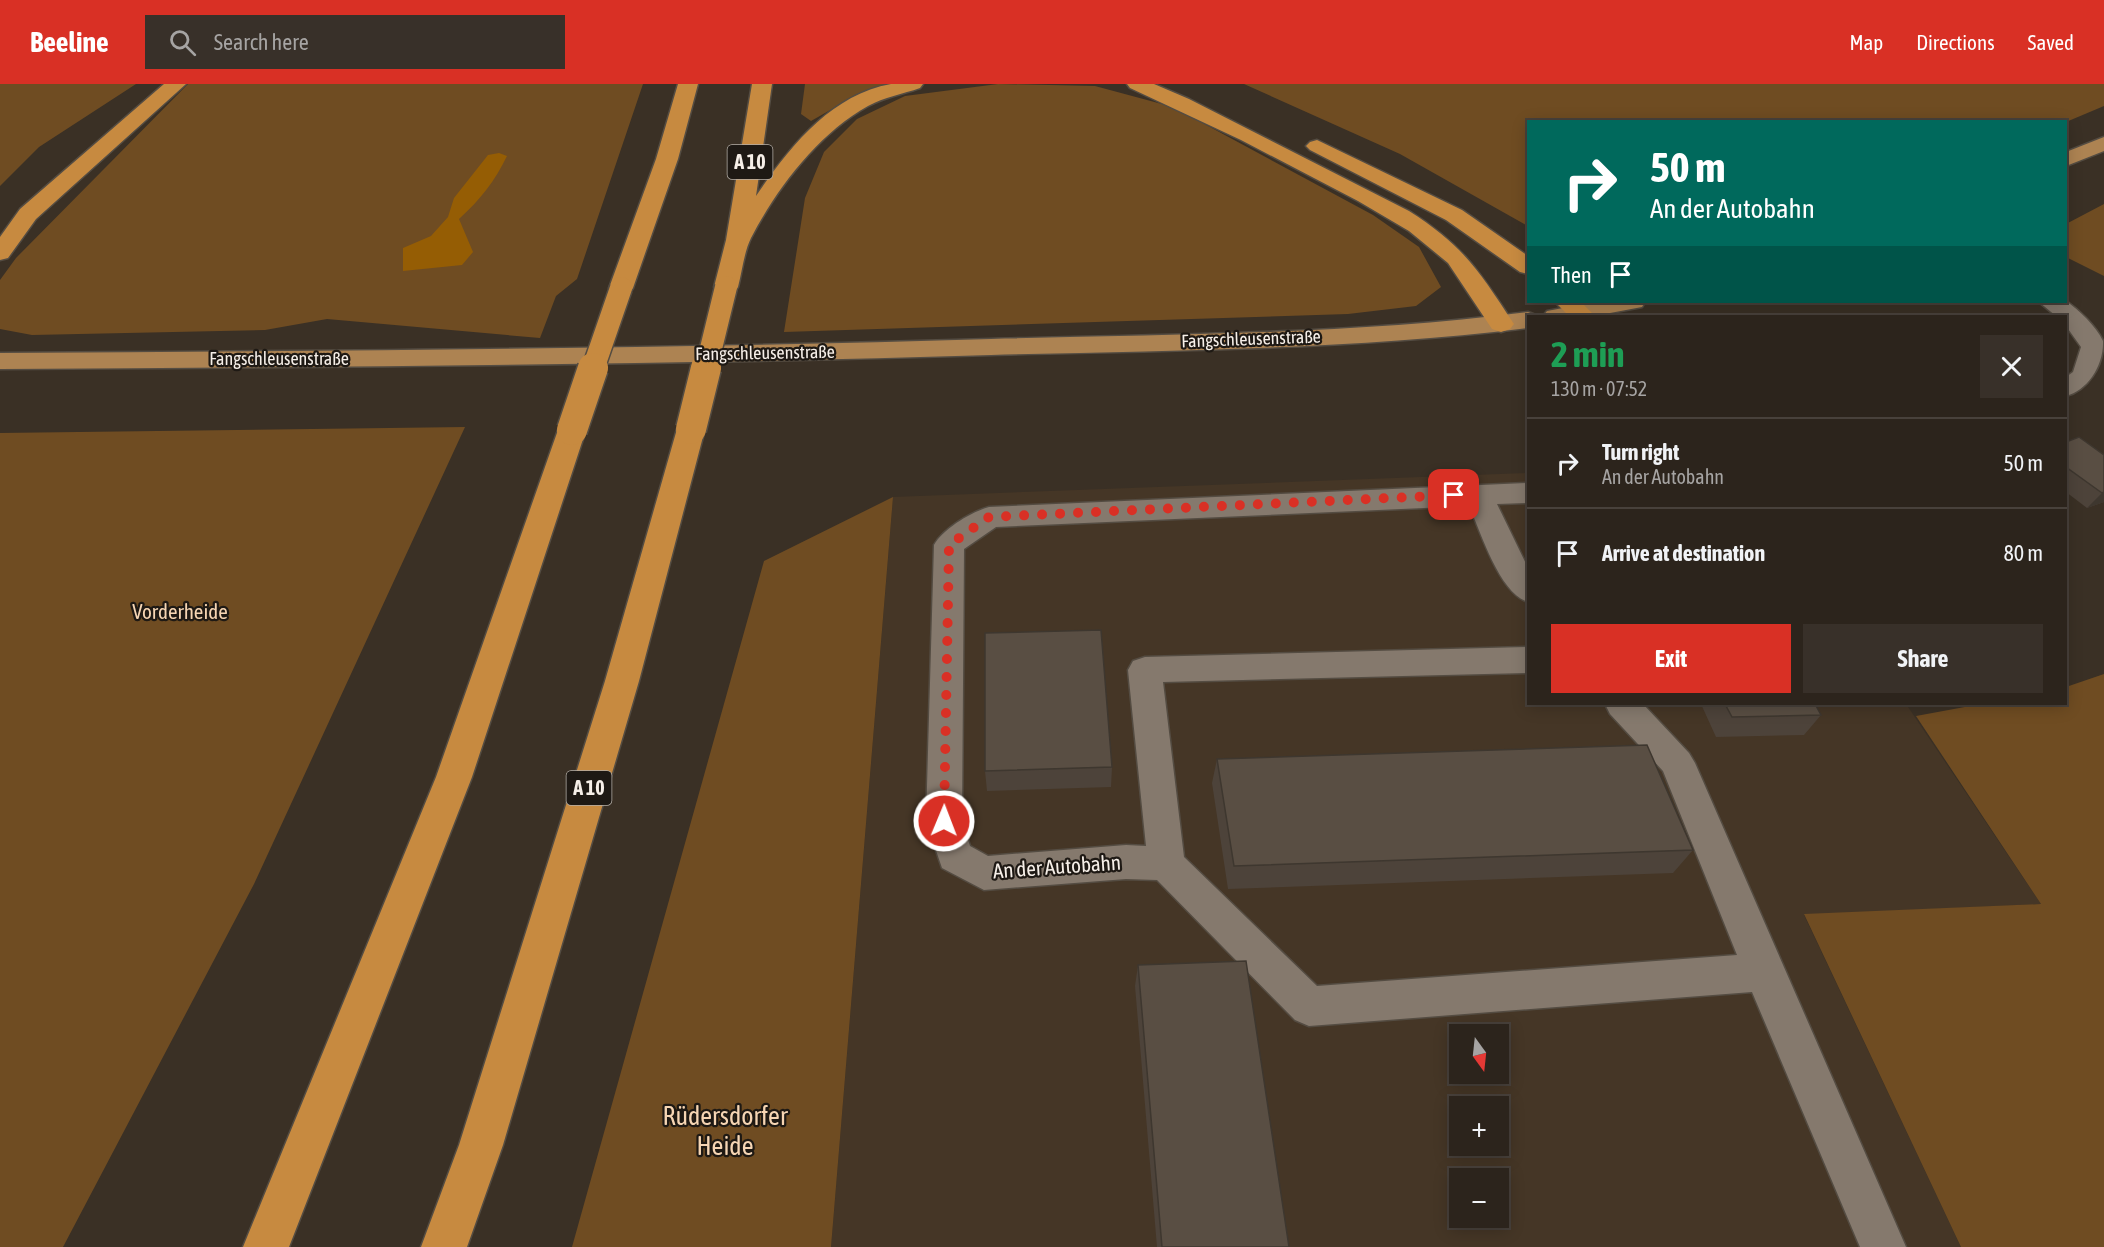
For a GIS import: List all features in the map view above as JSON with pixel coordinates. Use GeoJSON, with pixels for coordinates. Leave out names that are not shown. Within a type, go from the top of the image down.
{"type":"FeatureCollection","features":[{"type":"Feature","properties":{"kind":"highway"},"geometry":{"type":"LineString","coordinates":[[0,223],[86,153],[164,84]]}},
{"type":"Feature","properties":{"kind":"highway"},"geometry":{"type":"LineString","coordinates":[[0,253],[28,214],[176,84]]}},
{"type":"Feature","properties":{"kind":"highway"},"geometry":{"type":"LineString","coordinates":[[266,1247],[454,777],[667,159],[688,84]]}},
{"type":"Feature","properties":{"kind":"highway","name":"A 10"},"geometry":{"type":"LineString","coordinates":[[444,1247],[481,1145],[622,681],[691,429],[738,240],[762,84]]}},
{"type":"Feature","properties":{"kind":"highway"},"geometry":{"type":"LineString","coordinates":[[738,240],[787,166],[834,119],[861,101],[913,84]]}},
{"type":"Feature","properties":{"kind":"highway"},"geometry":{"type":"LineString","coordinates":[[1137,84],[1185,103],[1360,194],[1423,230],[1450,252],[1472,279],[1501,324]]}},
{"type":"Feature","properties":{"kind":"highway"},"geometry":{"type":"LineString","coordinates":[[665,95],[667,159]]}},
{"type":"Feature","properties":{"kind":"highway"},"geometry":{"type":"LineString","coordinates":[[1303,139],[1447,212],[1527,266]]}},
{"type":"Feature","properties":{"kind":"main road"},"geometry":{"type":"LineString","coordinates":[[2067,160],[2104,143]]}},
{"type":"Feature","properties":{"kind":"main road"},"geometry":{"type":"LineString","coordinates":[[1568,310],[1625,303]]}},
{"type":"Feature","properties":{"kind":"main road","name":"Fangschleusenstraße"},"geometry":{"type":"LineString","coordinates":[[0,361],[457,358],[892,351],[1326,337],[1527,320]]}},
{"type":"Feature","properties":{"kind":"street"},"geometry":{"type":"LineString","coordinates":[[2052,303],[2069,314],[2094,347],[2085,376],[2067,387]]}},
{"type":"Feature","properties":{"kind":"street","name":"An der Autobahn"},"geometry":{"type":"LineString","coordinates":[[1166,864],[1126,862],[984,873],[955,856],[944,821],[949,545],[989,517],[1527,493]]}},
{"type":"Feature","properties":{"kind":"street"},"geometry":{"type":"LineString","coordinates":[[1478,494],[1512,568],[1527,589]]}},
{"type":"Feature","properties":{"kind":"street"},"geometry":{"type":"LineString","coordinates":[[1527,660],[1145,670],[1166,864],[1309,1006],[1764,972]]}},
{"type":"Feature","properties":{"kind":"street"},"geometry":{"type":"LineString","coordinates":[[1623,705],[1677,763],[1883,1247]]}},
{"type":"Feature","properties":{"kind":"shaded area"},"geometry":{"type":"Polygon","coordinates":[[[499,153],[507,156],[497,174],[480,197],[459,219],[473,252],[462,265],[403,271],[403,248],[431,236],[448,217],[454,198],[488,155],[499,153]]]}},
{"type":"Feature","properties":{"kind":"shaded area"},"geometry":{"type":"Polygon","coordinates":[[[1527,473],[1527,705],[1907,705],[2041,904],[1804,915],[1961,1247],[831,1247],[893,497],[1527,473]]]}},
{"type":"Feature","properties":{"kind":"green space"},"geometry":{"type":"Polygon","coordinates":[[[0,84],[136,84],[39,147],[0,186],[0,84]]]}},
{"type":"Feature","properties":{"kind":"green space"},"geometry":{"type":"Polygon","coordinates":[[[188,84],[643,84],[577,279],[556,296],[540,338],[327,319],[265,330],[32,335],[0,329],[0,280],[16,258],[188,84]]]}},
{"type":"Feature","properties":{"kind":"green space"},"geometry":{"type":"Polygon","coordinates":[[[805,84],[891,84],[855,96],[811,121],[801,114],[805,84]]]}},
{"type":"Feature","properties":{"kind":"green space"},"geometry":{"type":"Polygon","coordinates":[[[998,84],[1095,86],[1173,107],[1373,215],[1419,247],[1441,287],[1416,306],[1348,314],[784,332],[805,198],[824,152],[857,119],[905,96],[998,84]]]}},
{"type":"Feature","properties":{"kind":"green space"},"geometry":{"type":"Polygon","coordinates":[[[1244,84],[2104,84],[2104,106],[2067,122],[1527,120],[1527,225],[1400,154],[1244,84]]]}},
{"type":"Feature","properties":{"kind":"green space"},"geometry":{"type":"Polygon","coordinates":[[[2104,204],[2104,276],[2067,258],[2067,223],[2104,204]]]}},
{"type":"Feature","properties":{"kind":"green space","name":"Vorderheide"},"geometry":{"type":"Polygon","coordinates":[[[465,427],[254,884],[63,1247],[0,1247],[0,433],[465,427]]]}},
{"type":"Feature","properties":{"kind":"green space","name":"Rüdersdorfer Heide"},"geometry":{"type":"Polygon","coordinates":[[[893,497],[831,1247],[572,1247],[764,561],[893,497]]]}},
{"type":"Feature","properties":{"kind":"green space"},"geometry":{"type":"Polygon","coordinates":[[[2104,674],[2104,1247],[1961,1247],[1804,914],[2041,904],[1916,716],[1976,705],[2067,705],[2067,687],[2104,674]]]}},
{"type":"Feature","properties":{"kind":"building"},"geometry":{"type":"Polygon","coordinates":[[[2079,437],[2104,455],[2104,492],[2102,493],[2067,468],[2067,442],[2079,437]]]}},
{"type":"Feature","properties":{"kind":"building"},"geometry":{"type":"Polygon","coordinates":[[[1101,630],[1112,767],[985,771],[985,633],[1101,630]]]}},
{"type":"Feature","properties":{"kind":"building"},"geometry":{"type":"Polygon","coordinates":[[[1726,705],[1816,705],[1821,715],[1732,717],[1726,705]]]}},
{"type":"Feature","properties":{"kind":"building"},"geometry":{"type":"Polygon","coordinates":[[[1647,745],[1693,850],[1234,866],[1217,759],[1647,745]]]}},
{"type":"Feature","properties":{"kind":"building"},"geometry":{"type":"Polygon","coordinates":[[[1246,961],[1289,1247],[1162,1247],[1138,965],[1246,961]]]}},
{"type":"Feature","properties":{"kind":"route"},"geometry":{"type":"LineString","coordinates":[[944,821],[949,545],[989,517],[1454,495]]}}]}
